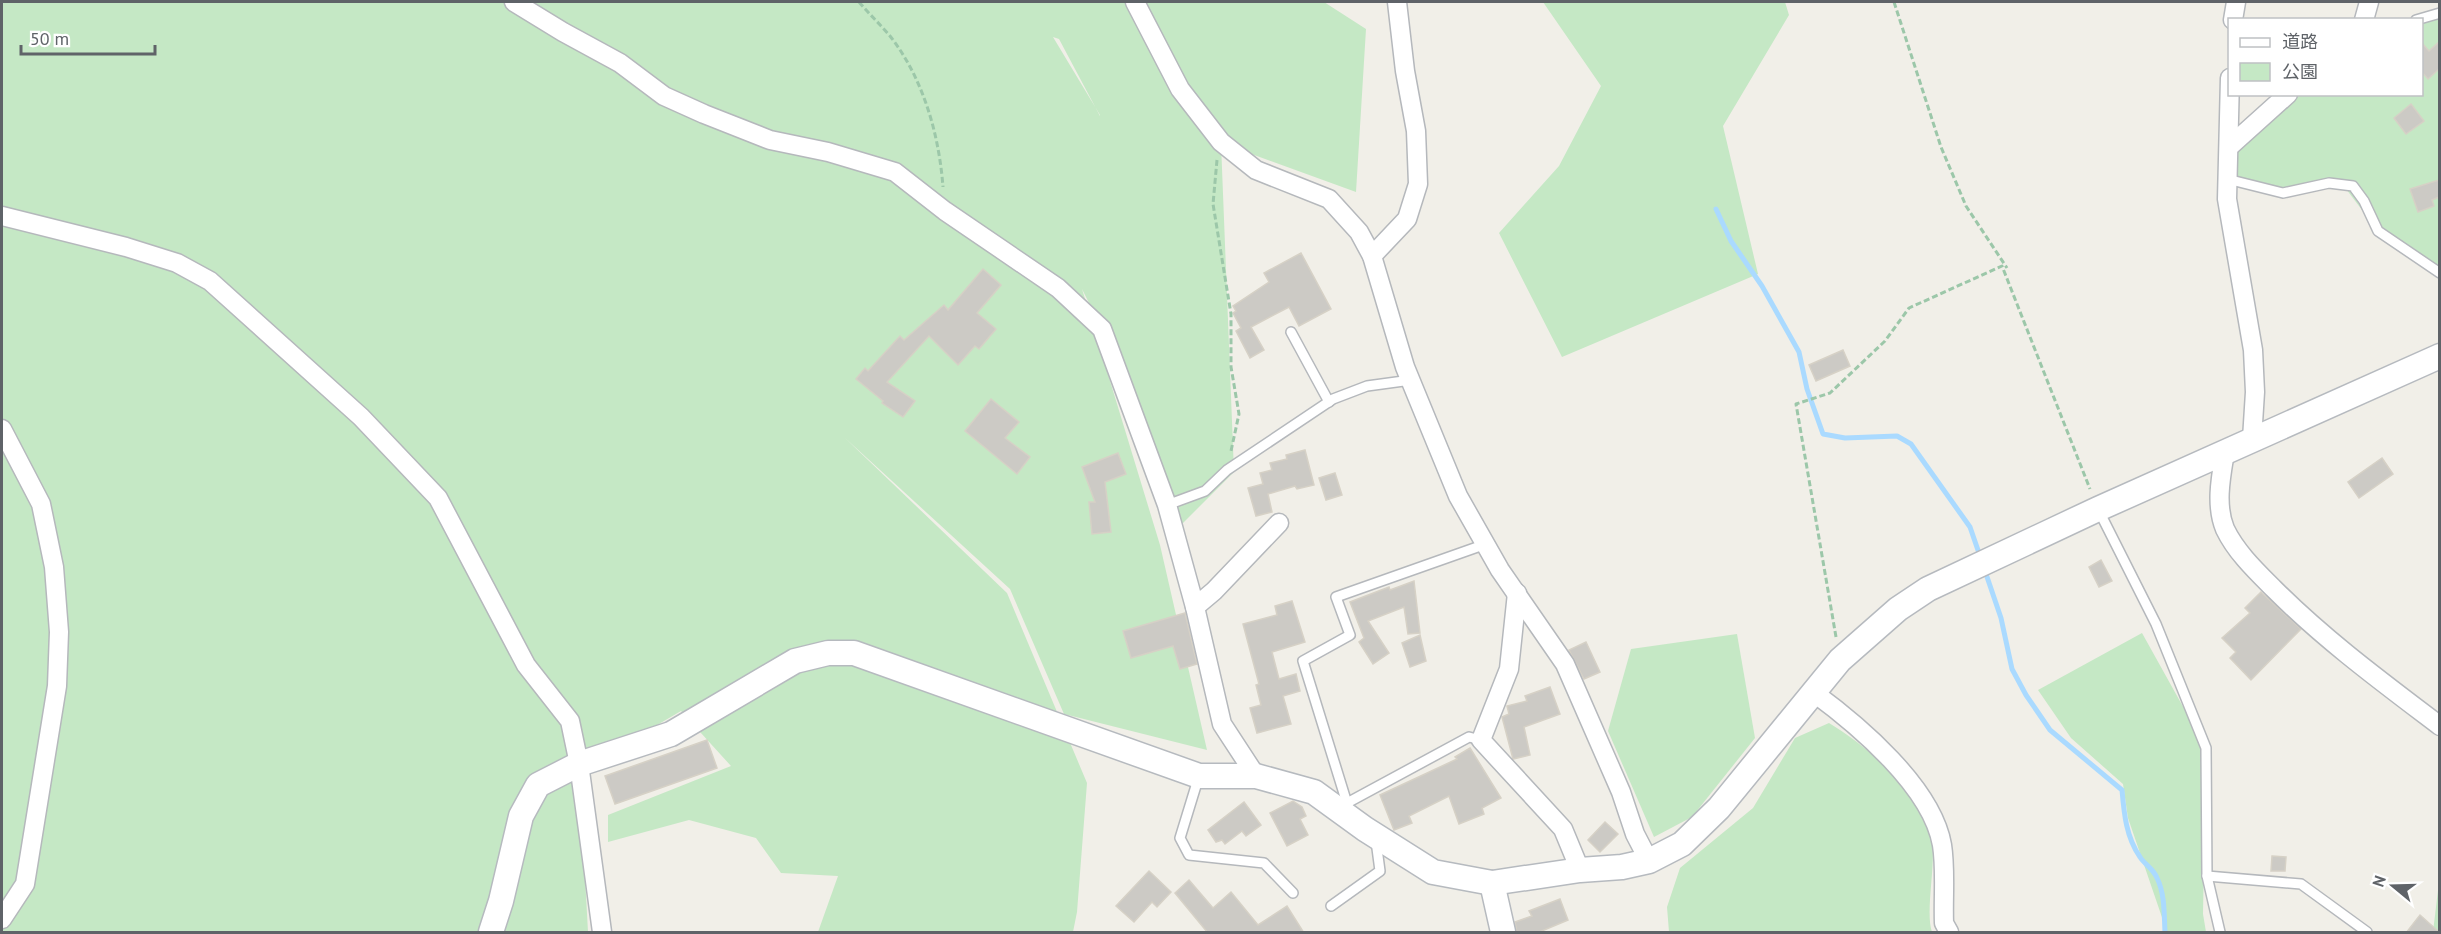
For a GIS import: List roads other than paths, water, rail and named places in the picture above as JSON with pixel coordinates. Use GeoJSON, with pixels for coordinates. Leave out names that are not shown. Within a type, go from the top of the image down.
{"type":"FeatureCollection","features":[{"type":"Feature","properties":{"kind":"street"},"geometry":{"type":"LineString","coordinates":[[514,2],[620,63],[664,96],[770,140],[828,152],[895,172],[945,211],[1058,288],[1102,329],[1167,505],[1196,607],[1222,724],[1256,777]]}},
{"type":"Feature","properties":{"kind":"street"},"geometry":{"type":"LineString","coordinates":[[1136,2],[1180,89],[1221,142],[1256,170],[1329,199],[1359,232],[1372,256],[1411,380],[1458,496],[1517,593],[1565,664],[1621,792],[1635,834],[1649,861]]}},
{"type":"Feature","properties":{"kind":"street"},"geometry":{"type":"LineString","coordinates":[[1372,256],[1407,219],[1418,184],[1416,131],[1404,71],[1397,2]]}},
{"type":"Feature","properties":{"kind":"street"},"geometry":{"type":"LineString","coordinates":[[2233,18],[2236,2]]}},
{"type":"Feature","properties":{"kind":"street"},"geometry":{"type":"LineString","coordinates":[[2365,18],[2369,2]]}},
{"type":"Feature","properties":{"kind":"street"},"geometry":{"type":"LineString","coordinates":[[2229,96],[2227,199],[2253,350],[2255,393],[2253,439]]}},
{"type":"Feature","properties":{"kind":"street"},"geometry":{"type":"LineString","coordinates":[[2229,147],[2286,96]]}},
{"type":"Feature","properties":{"kind":"street"},"geometry":{"type":"LineString","coordinates":[[2,216],[126,247],[177,264],[210,281],[361,417],[438,498],[525,665],[570,721],[579,764],[602,933]]}},
{"type":"Feature","properties":{"kind":"street"},"geometry":{"type":"LineString","coordinates":[[491,933],[521,816],[538,785],[579,764],[671,734],[795,661],[828,653],[854,653],[1199,776],[1256,777],[1314,792],[1350,812],[1375,836],[1433,872],[1492,884],[1580,870],[1622,867],[1649,861],[1682,844],[1698,830],[1719,808],[1840,660],[1898,609],[1928,589],[2098,509],[2439,356]]}},
{"type":"Feature","properties":{"kind":"street"},"geometry":{"type":"LineString","coordinates":[[2,429],[40,504],[54,567],[59,632],[57,686],[25,884],[2,919]]}},
{"type":"Feature","properties":{"kind":"street"},"geometry":{"type":"LineString","coordinates":[[2225,452],[2220,503],[2225,528],[2248,563],[2290,605],[2354,660],[2439,726]]}},
{"type":"Feature","properties":{"kind":"street"},"geometry":{"type":"LineString","coordinates":[[1196,607],[1279,523]]}},
{"type":"Feature","properties":{"kind":"street"},"geometry":{"type":"LineString","coordinates":[[1517,593],[1509,669],[1481,740],[1563,829],[1580,870]]}},
{"type":"Feature","properties":{"kind":"street"},"geometry":{"type":"LineString","coordinates":[[1813,692],[1870,736],[1924,799],[1938,828],[1942,846],[1944,923],[1949,933]]}},
{"type":"Feature","properties":{"kind":"street"},"geometry":{"type":"LineString","coordinates":[[1492,884],[1503,933]]}},
{"type":"Feature","properties":{"kind":"lane"},"geometry":{"type":"LineString","coordinates":[[2423,18],[2439,13]]}},
{"type":"Feature","properties":{"kind":"lane"},"geometry":{"type":"LineString","coordinates":[[2227,179],[2283,193],[2329,183],[2353,186],[2364,201],[2378,231],[2439,273]]}},
{"type":"Feature","properties":{"kind":"lane"},"geometry":{"type":"LineString","coordinates":[[1291,332],[1329,402]]}},
{"type":"Feature","properties":{"kind":"lane"},"geometry":{"type":"LineString","coordinates":[[1167,505],[1205,491],[1227,470],[1329,402],[1368,386],[1411,380]]}},
{"type":"Feature","properties":{"kind":"lane"},"geometry":{"type":"LineString","coordinates":[[2098,509],[2156,624],[2206,748],[2207,876],[2220,933]]}},
{"type":"Feature","properties":{"kind":"lane"},"geometry":{"type":"LineString","coordinates":[[1481,740],[1469,737],[1350,812],[1304,660],[1350,635],[1336,597],[1486,544]]}},
{"type":"Feature","properties":{"kind":"lane"},"geometry":{"type":"LineString","coordinates":[[1199,776],[1180,838],[1189,855],[1264,862],[1293,893]]}},
{"type":"Feature","properties":{"kind":"lane"},"geometry":{"type":"LineString","coordinates":[[1331,906],[1380,871],[1375,836]]}},
{"type":"Feature","properties":{"kind":"lane"},"geometry":{"type":"LineString","coordinates":[[2207,876],[2301,884],[2367,933]]}},
{"type":"Feature","properties":{"kind":"waterway"},"geometry":{"type":"LineString","coordinates":[[1716,209],[1731,241],[1762,286],[1799,352],[1807,389],[1823,434],[1845,438],[1897,436],[1911,444],[1970,527],[1980,556]]}},
{"type":"Feature","properties":{"kind":"waterway"},"geometry":{"type":"LineString","coordinates":[[1984,568],[2001,618],[2012,669],[2026,695],[2050,730],[2122,790],[2125,816],[2135,849],[2160,884],[2164,904],[2165,932]]}}]}
